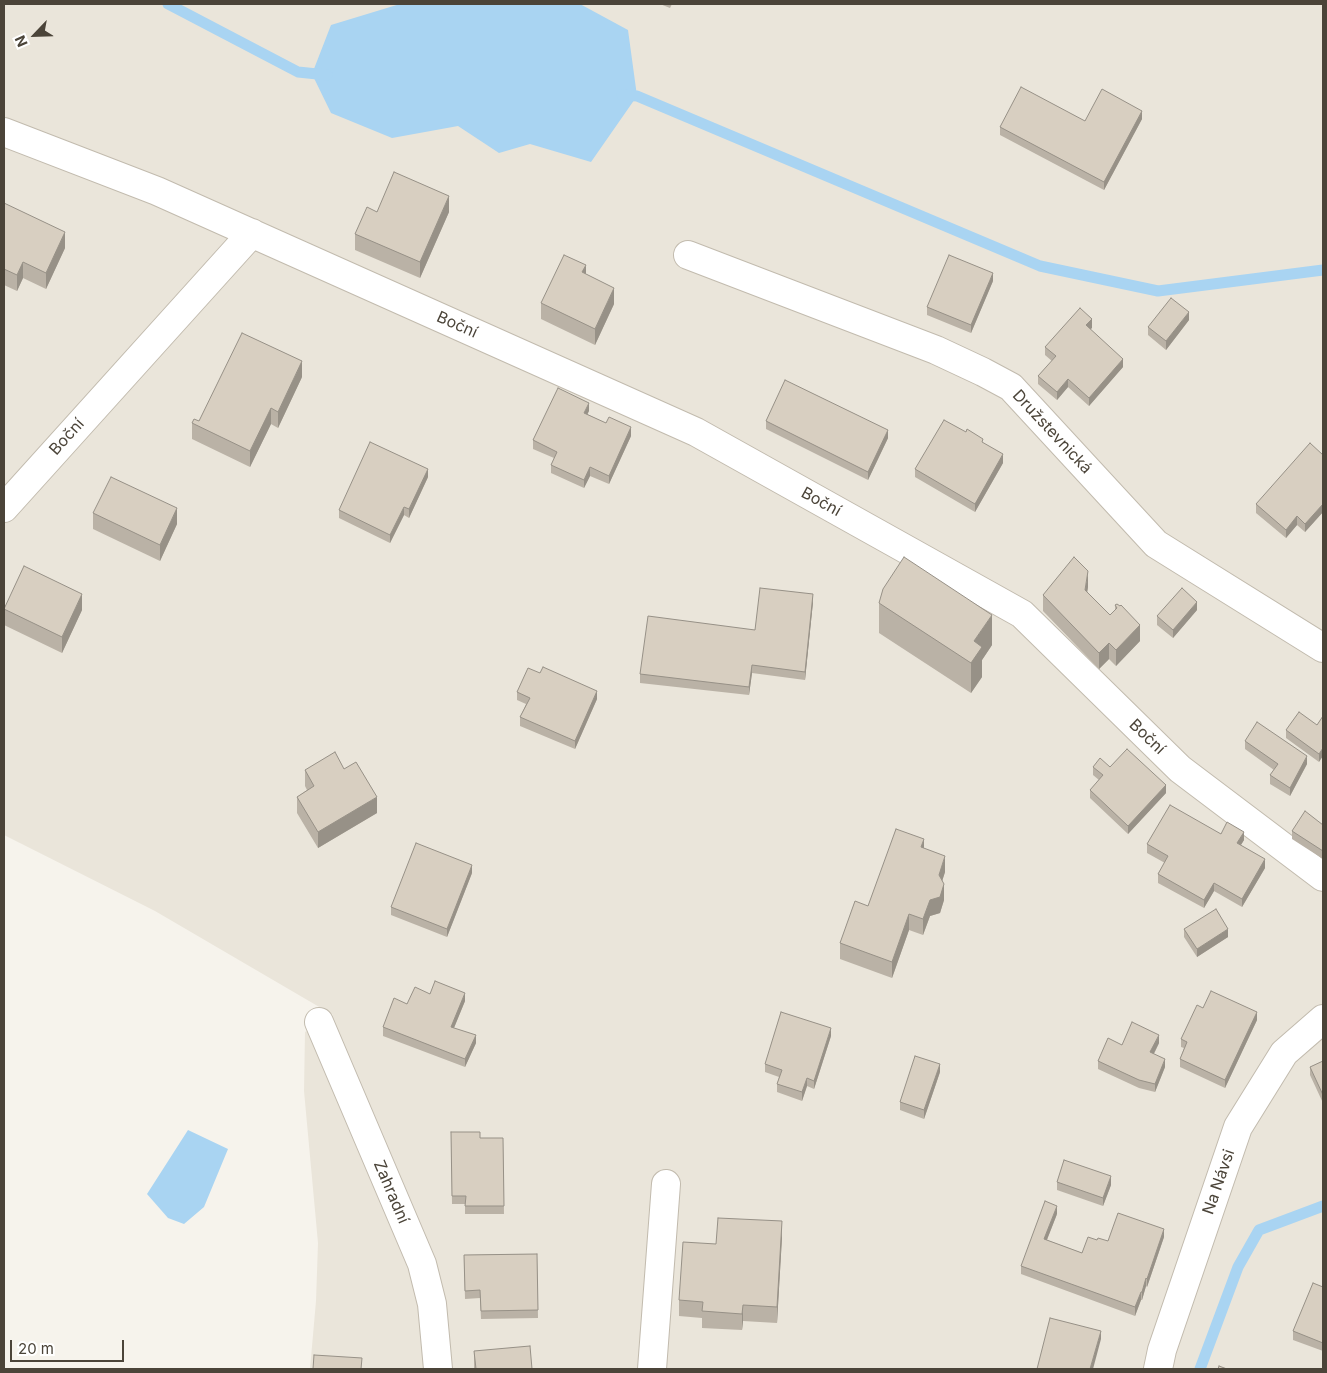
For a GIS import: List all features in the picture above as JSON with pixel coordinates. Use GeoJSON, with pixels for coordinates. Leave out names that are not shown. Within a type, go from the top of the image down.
{"type":"FeatureCollection","features":[{"type":"Feature","properties":{"kind":"street","name":"Boční"},"geometry":{"type":"LineString","coordinates":[[4,132],[157,191],[696,432],[1022,614],[1180,769],[1323,876]]}},
{"type":"Feature","properties":{"kind":"street","name":"Boční"},"geometry":{"type":"LineString","coordinates":[[4,508],[252,233]]}},
{"type":"Feature","properties":{"kind":"street","name":"Družstevnická"},"geometry":{"type":"LineString","coordinates":[[688,256],[936,350],[1011,387],[1156,544],[1323,648]]}},
{"type":"Feature","properties":{"kind":"street","name":"Na Návsi"},"geometry":{"type":"LineString","coordinates":[[1158,1369],[1162,1350],[1238,1127],[1284,1053],[1323,1019]]}},
{"type":"Feature","properties":{"kind":"street","name":"Zahradní"},"geometry":{"type":"LineString","coordinates":[[319,1022],[422,1264],[432,1304],[438,1369]]}},
{"type":"Feature","properties":{"kind":"street"},"geometry":{"type":"LineString","coordinates":[[652,1369],[666,1184]]}},
{"type":"Feature","properties":{"kind":"shaded area"},"geometry":{"type":"Polygon","coordinates":[[[4,4],[1323,4],[1323,1369],[310,1369],[316,1301],[318,1243],[304,1091],[305,1032],[333,1015],[155,911],[4,835],[4,4]]]}},
{"type":"Feature","properties":{"kind":"water"},"geometry":{"type":"Polygon","coordinates":[[[400,4],[580,4],[628,30],[637,96],[591,162],[530,144],[499,153],[458,126],[392,138],[331,113],[312,74],[331,25],[400,4]]]}},
{"type":"Feature","properties":{"kind":"water"},"geometry":{"type":"Polygon","coordinates":[[[188,1130],[228,1149],[204,1207],[184,1224],[168,1218],[147,1194],[188,1130]]]}},
{"type":"Feature","properties":{"kind":"building"},"geometry":{"type":"Polygon","coordinates":[[[1021,87],[1085,121],[1102,89],[1142,111],[1104,182],[1000,127],[1021,87]]]}},
{"type":"Feature","properties":{"kind":"building"},"geometry":{"type":"Polygon","coordinates":[[[394,172],[449,196],[420,262],[355,234],[367,207],[377,212],[394,172]]]}},
{"type":"Feature","properties":{"kind":"building"},"geometry":{"type":"Polygon","coordinates":[[[4,203],[65,232],[46,273],[23,262],[17,275],[4,269],[4,203]]]}},
{"type":"Feature","properties":{"kind":"building"},"geometry":{"type":"Polygon","coordinates":[[[564,255],[586,265],[582,272],[614,288],[595,329],[541,303],[564,255]]]}},
{"type":"Feature","properties":{"kind":"building"},"geometry":{"type":"Polygon","coordinates":[[[949,255],[993,273],[971,325],[927,307],[949,255]]]}},
{"type":"Feature","properties":{"kind":"building"},"geometry":{"type":"Polygon","coordinates":[[[1171,298],[1189,312],[1166,341],[1148,327],[1171,298]]]}},
{"type":"Feature","properties":{"kind":"building"},"geometry":{"type":"Polygon","coordinates":[[[1080,308],[1092,319],[1086,325],[1123,359],[1089,398],[1068,379],[1057,392],[1038,376],[1056,356],[1045,347],[1080,308]]]}},
{"type":"Feature","properties":{"kind":"building"},"geometry":{"type":"Polygon","coordinates":[[[242,333],[302,361],[278,412],[271,408],[250,451],[192,423],[194,419],[199,421],[242,333]]]}},
{"type":"Feature","properties":{"kind":"building"},"geometry":{"type":"Polygon","coordinates":[[[785,380],[888,430],[868,472],[766,421],[785,380]]]}},
{"type":"Feature","properties":{"kind":"building"},"geometry":{"type":"Polygon","coordinates":[[[558,388],[589,403],[584,413],[606,423],[609,417],[631,427],[609,476],[590,467],[584,480],[551,465],[557,452],[533,440],[558,388]]]}},
{"type":"Feature","properties":{"kind":"building"},"geometry":{"type":"Polygon","coordinates":[[[944,420],[966,432],[967,429],[983,439],[982,442],[1003,454],[975,504],[915,469],[944,420]]]}},
{"type":"Feature","properties":{"kind":"building"},"geometry":{"type":"Polygon","coordinates":[[[370,442],[428,469],[409,509],[404,507],[390,535],[339,510],[370,442]]]}},
{"type":"Feature","properties":{"kind":"building"},"geometry":{"type":"Polygon","coordinates":[[[1310,443],[1323,455],[1323,504],[1305,524],[1297,516],[1286,530],[1256,504],[1310,443]]]}},
{"type":"Feature","properties":{"kind":"building"},"geometry":{"type":"Polygon","coordinates":[[[111,477],[177,508],[160,545],[93,513],[111,477]]]}},
{"type":"Feature","properties":{"kind":"building"},"geometry":{"type":"Polygon","coordinates":[[[904,557],[992,615],[974,641],[982,647],[971,663],[879,603],[883,589],[904,557]]]}},
{"type":"Feature","properties":{"kind":"building"},"geometry":{"type":"Polygon","coordinates":[[[1074,557],[1088,571],[1085,590],[1110,615],[1117,608],[1115,605],[1121,605],[1140,625],[1116,650],[1109,643],[1099,653],[1043,595],[1074,557]]]}},
{"type":"Feature","properties":{"kind":"building"},"geometry":{"type":"Polygon","coordinates":[[[24,566],[82,594],[62,637],[4,609],[24,566]]]}},
{"type":"Feature","properties":{"kind":"building"},"geometry":{"type":"Polygon","coordinates":[[[760,588],[813,594],[805,672],[752,665],[749,687],[640,674],[648,616],[755,630],[760,588]]]}},
{"type":"Feature","properties":{"kind":"building"},"geometry":{"type":"Polygon","coordinates":[[[1182,588],[1197,602],[1173,630],[1157,616],[1182,588]]]}},
{"type":"Feature","properties":{"kind":"building"},"geometry":{"type":"Polygon","coordinates":[[[543,667],[597,691],[575,741],[520,717],[530,698],[517,692],[528,668],[540,673],[543,667]]]}},
{"type":"Feature","properties":{"kind":"building"},"geometry":{"type":"Polygon","coordinates":[[[1299,712],[1317,725],[1323,716],[1323,748],[1319,754],[1286,730],[1299,712]]]}},
{"type":"Feature","properties":{"kind":"building"},"geometry":{"type":"Polygon","coordinates":[[[1257,722],[1307,756],[1290,788],[1270,775],[1278,764],[1245,741],[1257,722]]]}},
{"type":"Feature","properties":{"kind":"building"},"geometry":{"type":"Polygon","coordinates":[[[1127,749],[1166,785],[1128,826],[1090,790],[1103,775],[1093,767],[1100,758],[1110,767],[1127,749]]]}},
{"type":"Feature","properties":{"kind":"building"},"geometry":{"type":"Polygon","coordinates":[[[335,752],[344,769],[356,762],[377,797],[318,832],[297,797],[314,786],[305,770],[335,752]]]}},
{"type":"Feature","properties":{"kind":"building"},"geometry":{"type":"Polygon","coordinates":[[[1170,805],[1221,834],[1227,822],[1244,832],[1237,843],[1265,859],[1242,899],[1214,883],[1204,900],[1158,874],[1168,856],[1147,844],[1170,805]]]}},
{"type":"Feature","properties":{"kind":"building"},"geometry":{"type":"Polygon","coordinates":[[[1305,811],[1323,825],[1323,851],[1292,831],[1305,811]]]}},
{"type":"Feature","properties":{"kind":"building"},"geometry":{"type":"Polygon","coordinates":[[[896,829],[924,839],[921,847],[945,856],[939,875],[944,884],[940,897],[930,900],[923,919],[909,914],[892,962],[840,943],[855,901],[868,906],[896,829]]]}},
{"type":"Feature","properties":{"kind":"building"},"geometry":{"type":"Polygon","coordinates":[[[416,843],[472,865],[447,929],[391,907],[416,843]]]}},
{"type":"Feature","properties":{"kind":"building"},"geometry":{"type":"Polygon","coordinates":[[[1216,909],[1228,929],[1197,949],[1184,929],[1216,909]]]}},
{"type":"Feature","properties":{"kind":"building"},"geometry":{"type":"Polygon","coordinates":[[[435,981],[465,993],[451,1027],[476,1035],[465,1059],[383,1027],[394,998],[407,1004],[415,987],[430,994],[435,981]]]}},
{"type":"Feature","properties":{"kind":"building"},"geometry":{"type":"Polygon","coordinates":[[[1211,991],[1257,1012],[1225,1080],[1180,1059],[1187,1042],[1181,1039],[1197,1005],[1203,1008],[1211,991]]]}},
{"type":"Feature","properties":{"kind":"building"},"geometry":{"type":"Polygon","coordinates":[[[781,1012],[831,1028],[814,1081],[807,1078],[802,1092],[777,1084],[782,1070],[765,1064],[781,1012]]]}},
{"type":"Feature","properties":{"kind":"building"},"geometry":{"type":"Polygon","coordinates":[[[1132,1022],[1159,1035],[1150,1052],[1165,1059],[1155,1084],[1139,1080],[1098,1061],[1108,1038],[1122,1045],[1132,1022]]]}},
{"type":"Feature","properties":{"kind":"building"},"geometry":{"type":"Polygon","coordinates":[[[915,1056],[940,1064],[924,1110],[900,1102],[915,1056]]]}},
{"type":"Feature","properties":{"kind":"building"},"geometry":{"type":"Polygon","coordinates":[[[1323,1061],[1323,1095],[1310,1067],[1323,1061]]]}},
{"type":"Feature","properties":{"kind":"building"},"geometry":{"type":"Polygon","coordinates":[[[451,1132],[480,1132],[480,1138],[503,1138],[504,1206],[465,1206],[466,1196],[452,1196],[451,1132]]]}},
{"type":"Feature","properties":{"kind":"building"},"geometry":{"type":"Polygon","coordinates":[[[1064,1160],[1111,1176],[1103,1198],[1057,1182],[1064,1160]]]}},
{"type":"Feature","properties":{"kind":"building"},"geometry":{"type":"Polygon","coordinates":[[[1045,1201],[1057,1206],[1044,1239],[1082,1253],[1088,1237],[1108,1241],[1118,1213],[1164,1229],[1135,1307],[1021,1266],[1045,1201]]]}},
{"type":"Feature","properties":{"kind":"building"},"geometry":{"type":"Polygon","coordinates":[[[718,1218],[782,1221],[777,1307],[743,1305],[742,1314],[702,1311],[703,1302],[679,1300],[683,1242],[716,1244],[718,1218]]]}},
{"type":"Feature","properties":{"kind":"building"},"geometry":{"type":"Polygon","coordinates":[[[537,1254],[538,1310],[481,1311],[480,1290],[465,1291],[464,1255],[537,1254]]]}},
{"type":"Feature","properties":{"kind":"building"},"geometry":{"type":"Polygon","coordinates":[[[1313,1283],[1323,1287],[1323,1343],[1293,1331],[1313,1283]]]}},
{"type":"Feature","properties":{"kind":"building"},"geometry":{"type":"Polygon","coordinates":[[[1050,1318],[1101,1331],[1090,1369],[1037,1369],[1050,1318]]]}},
{"type":"Feature","properties":{"kind":"building"},"geometry":{"type":"Polygon","coordinates":[[[530,1346],[532,1369],[476,1369],[474,1351],[530,1346]]]}},
{"type":"Feature","properties":{"kind":"building"},"geometry":{"type":"Polygon","coordinates":[[[314,1355],[362,1358],[361,1369],[313,1369],[314,1355]]]}},
{"type":"Feature","properties":{"kind":"waterway"},"geometry":{"type":"LineString","coordinates":[[168,4],[298,72],[327,75]]}},
{"type":"Feature","properties":{"kind":"waterway"},"geometry":{"type":"LineString","coordinates":[[622,95],[637,96],[1040,266],[1158,291],[1323,270]]}},
{"type":"Feature","properties":{"kind":"waterway"},"geometry":{"type":"LineString","coordinates":[[1200,1369],[1238,1267],[1259,1230],[1323,1206]]}}]}
